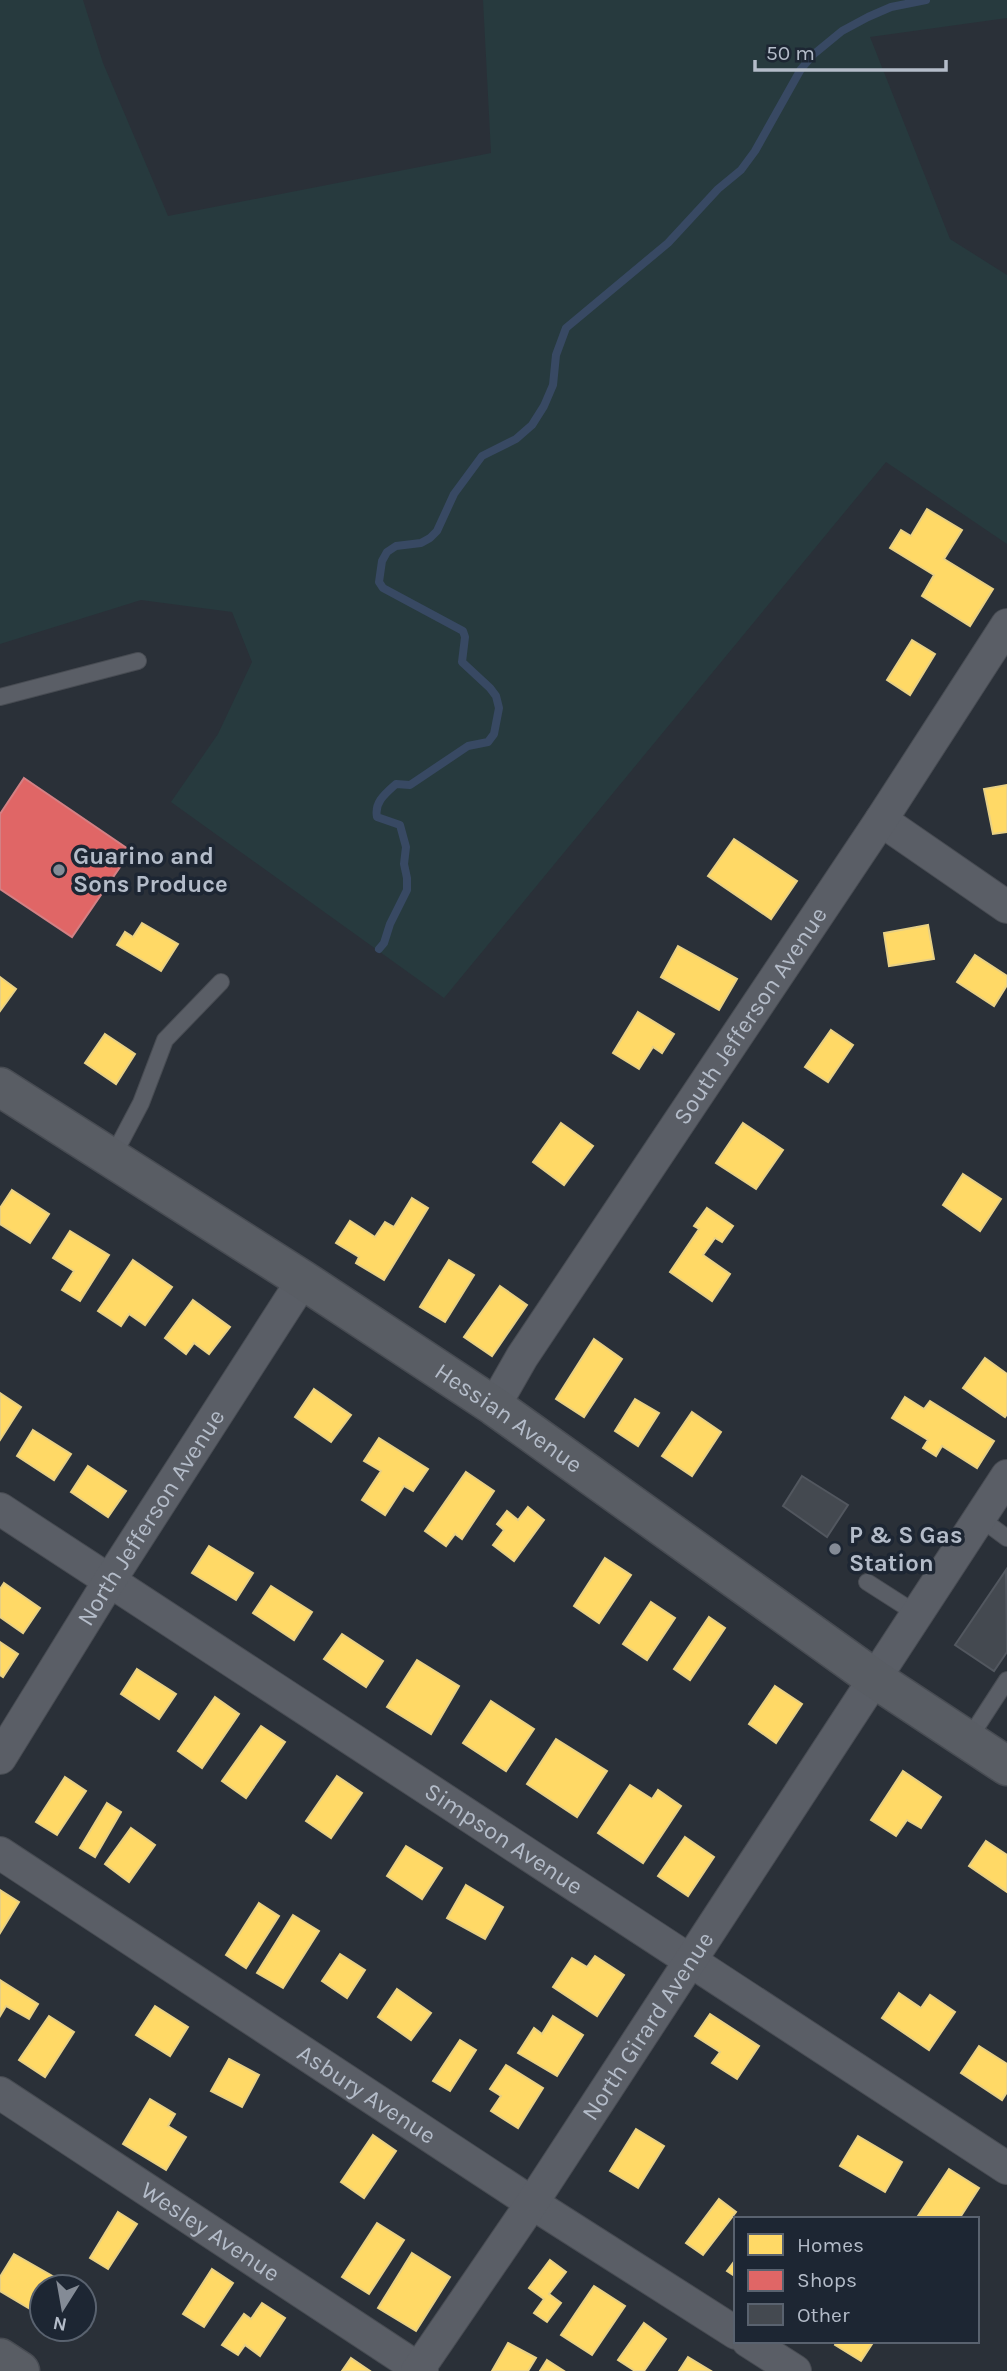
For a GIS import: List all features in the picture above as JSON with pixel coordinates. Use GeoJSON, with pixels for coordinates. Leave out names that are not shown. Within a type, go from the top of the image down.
{"type":"FeatureCollection","features":[{"type":"Feature","properties":{"kind":"main road","name":"Hessian Avenue"},"geometry":{"type":"LineString","coordinates":[[0,1087],[303,1280],[494,1406],[875,1679],[1007,1766]]}},
{"type":"Feature","properties":{"kind":"main road"},"geometry":{"type":"LineString","coordinates":[[0,2358],[20,2371]]}},
{"type":"Feature","properties":{"kind":"street","name":"South Jefferson Avenue"},"geometry":{"type":"LineString","coordinates":[[494,1406],[522,1357],[881,820],[1007,625]]}},
{"type":"Feature","properties":{"kind":"street"},"geometry":{"type":"LineString","coordinates":[[881,820],[1007,906]]}},
{"type":"Feature","properties":{"kind":"street","name":"North Jefferson Avenue"},"geometry":{"type":"LineString","coordinates":[[0,1758],[110,1580],[303,1280]]}},
{"type":"Feature","properties":{"kind":"street","name":"North Girard Avenue"},"geometry":{"type":"LineString","coordinates":[[419,2370],[1007,1476]]}},
{"type":"Feature","properties":{"kind":"street","name":"Simpson Avenue"},"geometry":{"type":"LineString","coordinates":[[0,1509],[1007,2168]]}},
{"type":"Feature","properties":{"kind":"street","name":"Asbury Avenue"},"geometry":{"type":"LineString","coordinates":[[0,1853],[531,2203],[734,2332]]}},
{"type":"Feature","properties":{"kind":"street","name":"Wesley Avenue"},"geometry":{"type":"LineString","coordinates":[[0,2093],[419,2370]]}},
{"type":"Feature","properties":{"kind":"street"},"geometry":{"type":"LineString","coordinates":[[751,2343],[795,2371]]}},
{"type":"Feature","properties":{"kind":"lane"},"geometry":{"type":"LineString","coordinates":[[0,697],[138,661]]}},
{"type":"Feature","properties":{"kind":"lane"},"geometry":{"type":"LineString","coordinates":[[111,1158],[141,1103],[165,1040],[221,982]]}},
{"type":"Feature","properties":{"kind":"lane"},"geometry":{"type":"LineString","coordinates":[[980,1518],[1007,1538]]}},
{"type":"Feature","properties":{"kind":"lane"},"geometry":{"type":"LineString","coordinates":[[867,1582],[917,1614]]}},
{"type":"Feature","properties":{"kind":"lane"},"geometry":{"type":"LineString","coordinates":[[968,1740],[1007,1680]]}},
{"type":"Feature","properties":{"kind":"green space"},"geometry":{"type":"Polygon","coordinates":[[[0,0],[83,0],[103,63],[168,216],[491,153],[483,0],[1007,0],[1007,18],[870,37],[950,239],[1007,275],[1007,544],[886,462],[444,998],[171,802],[218,734],[252,662],[232,612],[141,600],[0,644],[0,0]]]}},
{"type":"Feature","properties":{"kind":"building: Homes"},"geometry":{"type":"Polygon","coordinates":[[[927,509],[962,530],[944,559],[993,589],[970,626],[922,596],[934,575],[890,548],[901,530],[911,536],[927,509]]]}},
{"type":"Feature","properties":{"kind":"building: Homes"},"geometry":{"type":"Polygon","coordinates":[[[912,640],[935,654],[910,695],[887,680],[912,640]]]}},
{"type":"Feature","properties":{"kind":"building: Homes"},"geometry":{"type":"Polygon","coordinates":[[[1007,785],[1007,832],[993,834],[984,789],[1007,785]]]}},
{"type":"Feature","properties":{"kind":"building: Homes"},"geometry":{"type":"Polygon","coordinates":[[[734,839],[797,881],[771,919],[708,876],[734,839]]]}},
{"type":"Feature","properties":{"kind":"building: Homes"},"geometry":{"type":"Polygon","coordinates":[[[142,923],[178,944],[161,971],[117,945],[125,932],[133,937],[142,923]]]}},
{"type":"Feature","properties":{"kind":"building: Homes"},"geometry":{"type":"Polygon","coordinates":[[[928,925],[934,959],[889,966],[884,933],[928,925]]]}},
{"type":"Feature","properties":{"kind":"building: Homes"},"geometry":{"type":"Polygon","coordinates":[[[678,946],[737,979],[719,1010],[661,977],[678,946]]]}},
{"type":"Feature","properties":{"kind":"building: Homes"},"geometry":{"type":"Polygon","coordinates":[[[975,955],[1007,976],[1007,985],[994,1006],[957,982],[975,955]]]}},
{"type":"Feature","properties":{"kind":"building: Homes"},"geometry":{"type":"Polygon","coordinates":[[[0,977],[16,989],[0,1011],[0,977]]]}},
{"type":"Feature","properties":{"kind":"building: Homes"},"geometry":{"type":"Polygon","coordinates":[[[638,1012],[674,1034],[662,1053],[653,1047],[639,1069],[613,1053],[638,1012]]]}},
{"type":"Feature","properties":{"kind":"building: Homes"},"geometry":{"type":"Polygon","coordinates":[[[831,1030],[853,1045],[828,1082],[805,1067],[831,1030]]]}},
{"type":"Feature","properties":{"kind":"building: Homes"},"geometry":{"type":"Polygon","coordinates":[[[105,1034],[135,1054],[116,1084],[85,1063],[105,1034]]]}},
{"type":"Feature","properties":{"kind":"building: Homes"},"geometry":{"type":"Polygon","coordinates":[[[561,1123],[593,1146],[564,1185],[533,1162],[561,1123]]]}},
{"type":"Feature","properties":{"kind":"building: Homes"},"geometry":{"type":"Polygon","coordinates":[[[743,1123],[783,1150],[756,1189],[716,1163],[743,1123]]]}},
{"type":"Feature","properties":{"kind":"building: Homes"},"geometry":{"type":"Polygon","coordinates":[[[963,1174],[1001,1199],[980,1231],[943,1205],[963,1174]]]}},
{"type":"Feature","properties":{"kind":"building: Homes"},"geometry":{"type":"Polygon","coordinates":[[[12,1190],[49,1214],[30,1243],[0,1224],[0,1208],[12,1190]]]}},
{"type":"Feature","properties":{"kind":"building: Homes"},"geometry":{"type":"Polygon","coordinates":[[[412,1198],[428,1208],[384,1280],[356,1263],[359,1257],[336,1243],[350,1221],[375,1237],[385,1222],[394,1227],[412,1198]]]}},
{"type":"Feature","properties":{"kind":"building: Homes"},"geometry":{"type":"Polygon","coordinates":[[[707,1208],[733,1226],[722,1242],[715,1238],[703,1255],[730,1274],[712,1301],[670,1272],[699,1229],[694,1226],[707,1208]]]}},
{"type":"Feature","properties":{"kind":"building: Homes"},"geometry":{"type":"Polygon","coordinates":[[[70,1231],[109,1255],[80,1301],[62,1290],[74,1271],[53,1258],[70,1231]]]}},
{"type":"Feature","properties":{"kind":"building: Homes"},"geometry":{"type":"Polygon","coordinates":[[[133,1260],[172,1287],[145,1325],[129,1314],[121,1326],[98,1311],[133,1260]]]}},
{"type":"Feature","properties":{"kind":"building: Homes"},"geometry":{"type":"Polygon","coordinates":[[[449,1260],[474,1275],[445,1322],[420,1307],[449,1260]]]}},
{"type":"Feature","properties":{"kind":"building: Homes"},"geometry":{"type":"Polygon","coordinates":[[[500,1286],[527,1305],[492,1356],[464,1337],[500,1286]]]}},
{"type":"Feature","properties":{"kind":"building: Homes"},"geometry":{"type":"Polygon","coordinates":[[[193,1300],[230,1327],[209,1354],[194,1343],[186,1354],[165,1338],[193,1300]]]}},
{"type":"Feature","properties":{"kind":"building: Homes"},"geometry":{"type":"Polygon","coordinates":[[[594,1339],[622,1359],[584,1417],[556,1399],[594,1339]]]}},
{"type":"Feature","properties":{"kind":"building: Homes"},"geometry":{"type":"Polygon","coordinates":[[[985,1358],[1007,1374],[1005,1417],[963,1388],[985,1358]]]}},
{"type":"Feature","properties":{"kind":"building: Homes"},"geometry":{"type":"Polygon","coordinates":[[[314,1389],[351,1415],[331,1442],[295,1417],[314,1389]]]}},
{"type":"Feature","properties":{"kind":"building: Homes"},"geometry":{"type":"Polygon","coordinates":[[[0,1393],[21,1407],[0,1440],[0,1393]]]}},
{"type":"Feature","properties":{"kind":"building: Homes"},"geometry":{"type":"Polygon","coordinates":[[[905,1397],[924,1409],[930,1401],[994,1441],[977,1468],[942,1446],[936,1456],[923,1448],[928,1440],[892,1418],[905,1397]]]}},
{"type":"Feature","properties":{"kind":"building: Homes"},"geometry":{"type":"Polygon","coordinates":[[[635,1399],[659,1413],[638,1446],[615,1431],[635,1399]]]}},
{"type":"Feature","properties":{"kind":"building: Homes"},"geometry":{"type":"Polygon","coordinates":[[[692,1412],[721,1432],[692,1476],[662,1456],[692,1412]]]}},
{"type":"Feature","properties":{"kind":"building: Homes"},"geometry":{"type":"Polygon","coordinates":[[[33,1430],[71,1454],[54,1480],[17,1456],[33,1430]]]}},
{"type":"Feature","properties":{"kind":"building: Homes"},"geometry":{"type":"Polygon","coordinates":[[[379,1438],[428,1469],[413,1491],[404,1486],[385,1515],[362,1500],[381,1471],[364,1461],[379,1438]]]}},
{"type":"Feature","properties":{"kind":"building: Homes"},"geometry":{"type":"Polygon","coordinates":[[[88,1466],[126,1491],[108,1517],[71,1492],[88,1466]]]}},
{"type":"Feature","properties":{"kind":"building: Homes"},"geometry":{"type":"Polygon","coordinates":[[[466,1472],[494,1491],[462,1539],[455,1534],[446,1546],[425,1531],[466,1472]]]}},
{"type":"Feature","properties":{"kind":"building: Homes"},"geometry":{"type":"Polygon","coordinates":[[[528,1507],[544,1520],[514,1561],[493,1545],[504,1530],[497,1524],[507,1511],[518,1520],[528,1507]]]}},
{"type":"Feature","properties":{"kind":"building: Homes"},"geometry":{"type":"Polygon","coordinates":[[[209,1546],[253,1573],[236,1600],[192,1573],[209,1546]]]}},
{"type":"Feature","properties":{"kind":"building: Homes"},"geometry":{"type":"Polygon","coordinates":[[[605,1558],[631,1575],[599,1623],[574,1606],[605,1558]]]}},
{"type":"Feature","properties":{"kind":"building: Homes"},"geometry":{"type":"Polygon","coordinates":[[[4,1583],[40,1608],[23,1633],[0,1617],[0,1589],[4,1583]]]}},
{"type":"Feature","properties":{"kind":"building: Homes"},"geometry":{"type":"Polygon","coordinates":[[[271,1586],[312,1612],[294,1640],[253,1613],[271,1586]]]}},
{"type":"Feature","properties":{"kind":"building: Homes"},"geometry":{"type":"Polygon","coordinates":[[[651,1602],[675,1618],[647,1660],[623,1644],[651,1602]]]}},
{"type":"Feature","properties":{"kind":"building: Homes"},"geometry":{"type":"Polygon","coordinates":[[[709,1617],[725,1628],[690,1680],[674,1669],[709,1617]]]}},
{"type":"Feature","properties":{"kind":"building: Homes"},"geometry":{"type":"Polygon","coordinates":[[[342,1634],[383,1661],[366,1687],[324,1659],[342,1634]]]}},
{"type":"Feature","properties":{"kind":"building: Homes"},"geometry":{"type":"Polygon","coordinates":[[[0,1642],[18,1654],[3,1677],[0,1675],[0,1642]]]}},
{"type":"Feature","properties":{"kind":"building: Homes"},"geometry":{"type":"Polygon","coordinates":[[[417,1660],[459,1686],[431,1734],[387,1707],[417,1660]]]}},
{"type":"Feature","properties":{"kind":"building: Homes"},"geometry":{"type":"Polygon","coordinates":[[[137,1669],[176,1694],[159,1719],[121,1694],[137,1669]]]}},
{"type":"Feature","properties":{"kind":"building: Homes"},"geometry":{"type":"Polygon","coordinates":[[[775,1686],[802,1704],[776,1743],[749,1724],[775,1686]]]}},
{"type":"Feature","properties":{"kind":"building: Homes"},"geometry":{"type":"Polygon","coordinates":[[[215,1697],[239,1714],[202,1768],[178,1751],[215,1697]]]}},
{"type":"Feature","properties":{"kind":"building: Homes"},"geometry":{"type":"Polygon","coordinates":[[[491,1701],[534,1729],[506,1771],[463,1743],[491,1701]]]}},
{"type":"Feature","properties":{"kind":"building: Homes"},"geometry":{"type":"Polygon","coordinates":[[[261,1726],[285,1742],[246,1798],[222,1781],[261,1726]]]}},
{"type":"Feature","properties":{"kind":"building: Homes"},"geometry":{"type":"Polygon","coordinates":[[[556,1739],[607,1771],[577,1817],[527,1784],[556,1739]]]}},
{"type":"Feature","properties":{"kind":"building: Homes"},"geometry":{"type":"Polygon","coordinates":[[[903,1771],[941,1797],[921,1828],[907,1820],[896,1836],[871,1820],[903,1771]]]}},
{"type":"Feature","properties":{"kind":"building: Homes"},"geometry":{"type":"Polygon","coordinates":[[[337,1776],[362,1793],[331,1838],[306,1821],[337,1776]]]}},
{"type":"Feature","properties":{"kind":"building: Homes"},"geometry":{"type":"Polygon","coordinates":[[[65,1777],[86,1791],[57,1835],[36,1822],[65,1777]]]}},
{"type":"Feature","properties":{"kind":"building: Homes"},"geometry":{"type":"Polygon","coordinates":[[[630,1785],[652,1799],[658,1790],[681,1806],[643,1863],[598,1833],[630,1785]]]}},
{"type":"Feature","properties":{"kind":"building: Homes"},"geometry":{"type":"Polygon","coordinates":[[[107,1803],[121,1812],[95,1857],[80,1848],[107,1803]]]}},
{"type":"Feature","properties":{"kind":"building: Homes"},"geometry":{"type":"Polygon","coordinates":[[[131,1828],[155,1845],[129,1882],[105,1864],[131,1828]]]}},
{"type":"Feature","properties":{"kind":"building: Homes"},"geometry":{"type":"Polygon","coordinates":[[[685,1837],[714,1857],[688,1896],[658,1876],[685,1837]]]}},
{"type":"Feature","properties":{"kind":"building: Homes"},"geometry":{"type":"Polygon","coordinates":[[[986,1841],[1007,1855],[1007,1892],[969,1866],[986,1841]]]}},
{"type":"Feature","properties":{"kind":"building: Homes"},"geometry":{"type":"Polygon","coordinates":[[[406,1846],[442,1868],[422,1899],[387,1876],[406,1846]]]}},
{"type":"Feature","properties":{"kind":"building: Homes"},"geometry":{"type":"Polygon","coordinates":[[[466,1885],[503,1907],[485,1939],[447,1918],[466,1885]]]}},
{"type":"Feature","properties":{"kind":"building: Homes"},"geometry":{"type":"Polygon","coordinates":[[[0,1890],[19,1902],[0,1933],[0,1890]]]}},
{"type":"Feature","properties":{"kind":"building: Homes"},"geometry":{"type":"Polygon","coordinates":[[[259,1903],[279,1916],[246,1968],[226,1955],[259,1903]]]}},
{"type":"Feature","properties":{"kind":"building: Homes"},"geometry":{"type":"Polygon","coordinates":[[[293,1915],[319,1931],[283,1988],[257,1973],[293,1915]]]}},
{"type":"Feature","properties":{"kind":"building: Homes"},"geometry":{"type":"Polygon","coordinates":[[[340,1954],[365,1970],[347,1998],[322,1981],[340,1954]]]}},
{"type":"Feature","properties":{"kind":"building: Homes"},"geometry":{"type":"Polygon","coordinates":[[[595,1956],[624,1975],[597,2016],[553,1987],[572,1958],[587,1967],[595,1956]]]}},
{"type":"Feature","properties":{"kind":"building: Homes"},"geometry":{"type":"Polygon","coordinates":[[[0,1980],[38,2004],[29,2019],[6,2006],[0,2016],[0,1980]]]}},
{"type":"Feature","properties":{"kind":"building: Homes"},"geometry":{"type":"Polygon","coordinates":[[[397,1989],[431,2013],[411,2040],[378,2017],[397,1989]]]}},
{"type":"Feature","properties":{"kind":"building: Homes"},"geometry":{"type":"Polygon","coordinates":[[[899,1993],[921,2008],[930,1995],[955,2012],[929,2050],[882,2018],[899,1993]]]}},
{"type":"Feature","properties":{"kind":"building: Homes"},"geometry":{"type":"Polygon","coordinates":[[[155,2006],[188,2027],[170,2056],[136,2035],[155,2006]]]}},
{"type":"Feature","properties":{"kind":"building: Homes"},"geometry":{"type":"Polygon","coordinates":[[[710,2014],[759,2046],[737,2079],[712,2063],[720,2052],[695,2036],[710,2014]]]}},
{"type":"Feature","properties":{"kind":"building: Homes"},"geometry":{"type":"Polygon","coordinates":[[[49,2016],[74,2032],[45,2077],[19,2060],[49,2016]]]}},
{"type":"Feature","properties":{"kind":"building: Homes"},"geometry":{"type":"Polygon","coordinates":[[[553,2016],[583,2035],[557,2076],[518,2053],[534,2028],[542,2034],[553,2016]]]}},
{"type":"Feature","properties":{"kind":"building: Homes"},"geometry":{"type":"Polygon","coordinates":[[[460,2040],[476,2050],[450,2091],[433,2081],[460,2040]]]}},
{"type":"Feature","properties":{"kind":"building: Homes"},"geometry":{"type":"Polygon","coordinates":[[[979,2046],[1007,2064],[1007,2092],[1002,2100],[961,2073],[979,2046]]]}},
{"type":"Feature","properties":{"kind":"building: Homes"},"geometry":{"type":"Polygon","coordinates":[[[229,2059],[259,2075],[242,2107],[211,2091],[229,2059]]]}},
{"type":"Feature","properties":{"kind":"building: Homes"},"geometry":{"type":"Polygon","coordinates":[[[506,2065],[543,2088],[518,2128],[491,2111],[501,2096],[490,2089],[506,2065]]]}},
{"type":"Feature","properties":{"kind":"building: Homes"},"geometry":{"type":"Polygon","coordinates":[[[150,2099],[175,2114],[168,2126],[186,2137],[166,2170],[123,2144],[150,2099]]]}},
{"type":"Feature","properties":{"kind":"building: Homes"},"geometry":{"type":"Polygon","coordinates":[[[636,2129],[664,2146],[638,2188],[610,2171],[636,2129]]]}},
{"type":"Feature","properties":{"kind":"building: Homes"},"geometry":{"type":"Polygon","coordinates":[[[373,2135],[396,2151],[364,2198],[341,2182],[373,2135]]]}},
{"type":"Feature","properties":{"kind":"building: Homes"},"geometry":{"type":"Polygon","coordinates":[[[858,2136],[902,2162],[885,2192],[840,2166],[858,2136]]]}},
{"type":"Feature","properties":{"kind":"building: Homes"},"geometry":{"type":"Polygon","coordinates":[[[949,2169],[979,2188],[960,2217],[917,2217],[949,2169]]]}},
{"type":"Feature","properties":{"kind":"building: Homes"},"geometry":{"type":"Polygon","coordinates":[[[719,2199],[736,2212],[703,2255],[686,2243],[719,2199]]]}},
{"type":"Feature","properties":{"kind":"building: Homes"},"geometry":{"type":"Polygon","coordinates":[[[118,2212],[137,2224],[108,2269],[90,2258],[118,2212]]]}},
{"type":"Feature","properties":{"kind":"building: Homes"},"geometry":{"type":"Polygon","coordinates":[[[377,2223],[404,2240],[369,2294],[342,2277],[377,2223]]]}},
{"type":"Feature","properties":{"kind":"building: Homes"},"geometry":{"type":"Polygon","coordinates":[[[412,2253],[450,2277],[416,2331],[378,2308],[412,2253]]]}},
{"type":"Feature","properties":{"kind":"building: Homes"},"geometry":{"type":"Polygon","coordinates":[[[14,2254],[47,2273],[28,2273],[28,2308],[0,2291],[0,2277],[14,2254]]]}},
{"type":"Feature","properties":{"kind":"building: Homes"},"geometry":{"type":"Polygon","coordinates":[[[550,2260],[566,2272],[549,2294],[561,2303],[547,2322],[534,2313],[544,2299],[529,2288],[550,2260]]]}},
{"type":"Feature","properties":{"kind":"building: Homes"},"geometry":{"type":"Polygon","coordinates":[[[734,2262],[734,2276],[727,2271],[734,2262]]]}},
{"type":"Feature","properties":{"kind":"building: Homes"},"geometry":{"type":"Polygon","coordinates":[[[212,2269],[233,2283],[204,2327],[183,2314],[212,2269]]]}},
{"type":"Feature","properties":{"kind":"building: Homes"},"geometry":{"type":"Polygon","coordinates":[[[594,2286],[625,2306],[592,2355],[561,2335],[594,2286]]]}},
{"type":"Feature","properties":{"kind":"building: Homes"},"geometry":{"type":"Polygon","coordinates":[[[262,2303],[285,2318],[260,2356],[245,2345],[238,2355],[222,2345],[244,2314],[251,2319],[262,2303]]]}},
{"type":"Feature","properties":{"kind":"building: Homes"},"geometry":{"type":"Polygon","coordinates":[[[644,2323],[666,2339],[644,2371],[635,2371],[618,2360],[644,2323]]]}},
{"type":"Feature","properties":{"kind":"building: Homes"},"geometry":{"type":"Polygon","coordinates":[[[508,2343],[536,2358],[528,2371],[492,2371],[508,2343]]]}},
{"type":"Feature","properties":{"kind":"building: Homes"},"geometry":{"type":"Polygon","coordinates":[[[836,2343],[873,2343],[861,2361],[835,2345],[836,2343]]]}},
{"type":"Feature","properties":{"kind":"building: Homes"},"geometry":{"type":"Polygon","coordinates":[[[688,2357],[711,2371],[679,2371],[688,2357]]]}},
{"type":"Feature","properties":{"kind":"building: Homes"},"geometry":{"type":"Polygon","coordinates":[[[351,2358],[370,2371],[342,2371],[351,2358]]]}},
{"type":"Feature","properties":{"kind":"building: Homes"},"geometry":{"type":"Polygon","coordinates":[[[547,2360],[564,2371],[540,2371],[547,2360]]]}},
{"type":"Feature","properties":{"kind":"building: Shops","name":"Guarino and Sons Produce"},"geometry":{"type":"Polygon","coordinates":[[[24,778],[131,851],[72,937],[0,889],[0,814],[24,778]]]}},
{"type":"Feature","properties":{"kind":"building: Other"},"geometry":{"type":"Polygon","coordinates":[[[802,1476],[848,1505],[827,1537],[783,1506],[802,1476]]]}},
{"type":"Feature","properties":{"kind":"building: Other"},"geometry":{"type":"Polygon","coordinates":[[[1006,1570],[1007,1652],[994,1671],[955,1645],[1006,1570]]]}},
{"type":"Feature","properties":{"kind":"waterway"},"geometry":{"type":"LineString","coordinates":[[379,949],[407,890],[404,864],[406,847],[400,825],[377,817],[379,802],[396,784],[410,785],[468,746],[488,742],[494,734],[499,708],[496,696],[490,688],[462,662],[465,637],[463,631],[383,588],[379,582],[382,561],[387,552],[396,546],[421,543],[430,538],[437,531],[454,494],[482,456],[516,439],[532,425],[553,385],[556,355],[566,328],[668,243],[718,189],[741,170],[755,151],[801,69],[814,54],[842,31],[868,17],[891,7],[926,0]]}},
{"type":"Feature","properties":{"kind":"place","name":"Guarino and Sons Produce"},"geometry":{"type":"Point","coordinates":[59,870]}},
{"type":"Feature","properties":{"kind":"place","name":"P & S Gas Station"},"geometry":{"type":"Point","coordinates":[835,1549]}}]}
